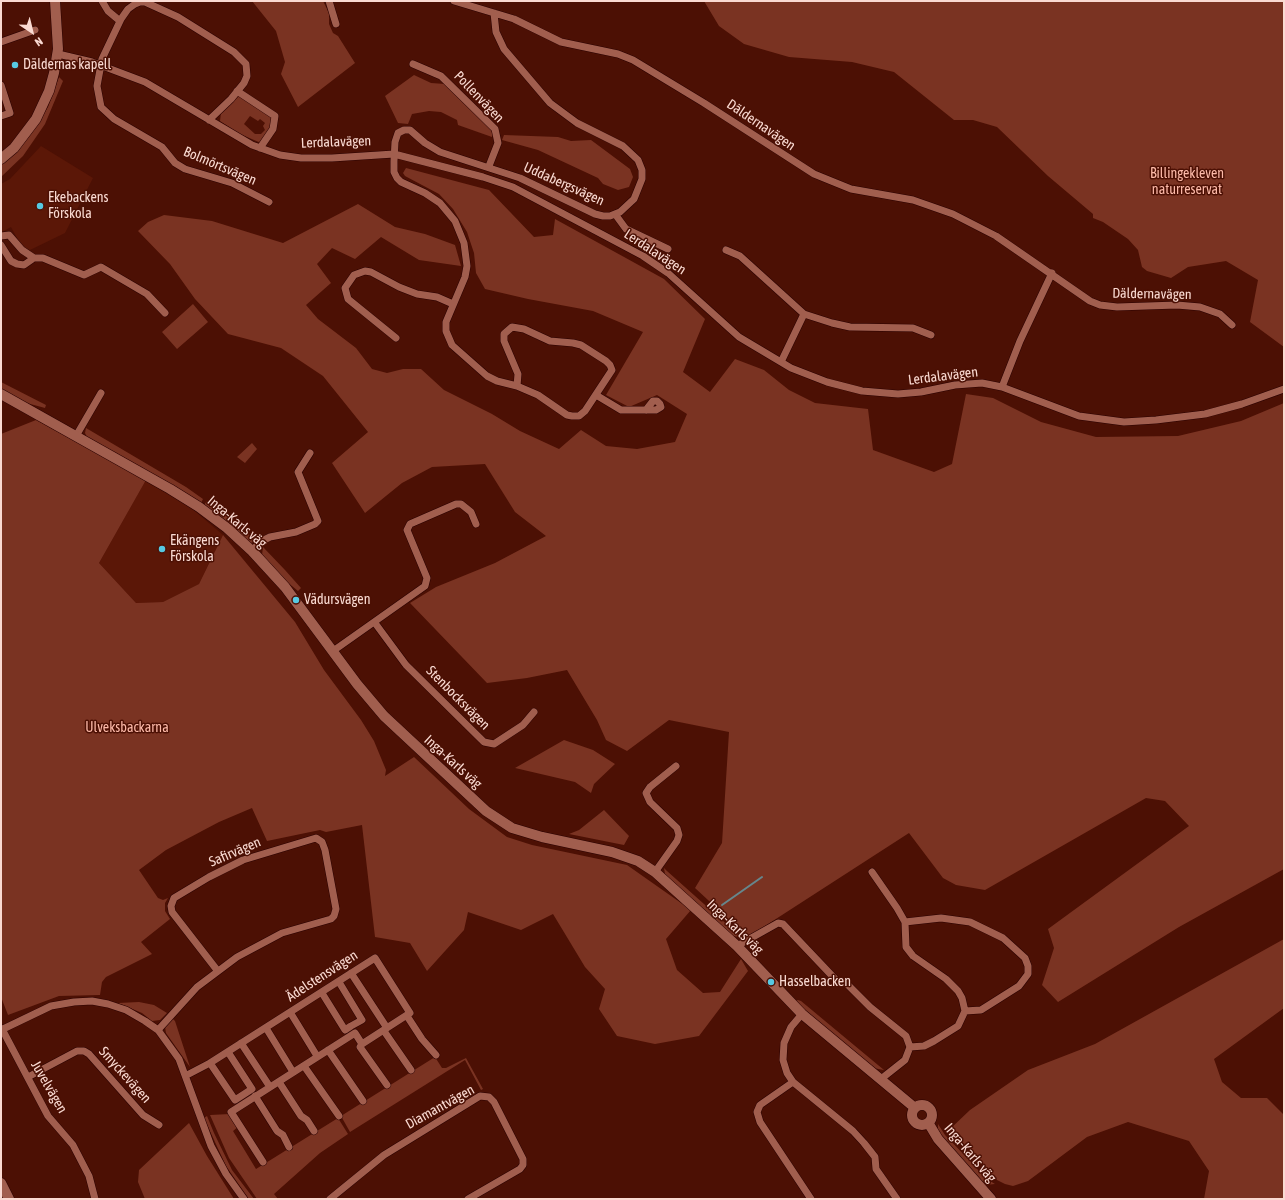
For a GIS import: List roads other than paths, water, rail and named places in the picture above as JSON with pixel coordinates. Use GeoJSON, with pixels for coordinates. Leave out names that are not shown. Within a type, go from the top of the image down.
{"type":"FeatureCollection","features":[{"type":"Feature","properties":{"kind":"street"},"geometry":{"type":"LineString","coordinates":[[1,159],[25,134],[43,105],[54,73],[58,54],[55,1]]}},
{"type":"Feature","properties":{"kind":"street"},"geometry":{"type":"LineString","coordinates":[[102,1],[108,11],[120,21]]}},
{"type":"Feature","properties":{"kind":"street"},"geometry":{"type":"LineString","coordinates":[[329,1],[336,24]]}},
{"type":"Feature","properties":{"kind":"street","name":"Däldernavägen"},"geometry":{"type":"LineString","coordinates":[[454,1],[514,19],[561,42],[618,54],[633,60],[704,102],[814,174],[851,189],[913,200],[953,214],[996,236],[1052,273],[1090,301],[1100,305],[1117,307],[1177,305],[1200,307],[1220,314],[1232,325]]}},
{"type":"Feature","properties":{"kind":"street","name":"Bolmörtsvägen"},"geometry":{"type":"LineString","coordinates":[[237,91],[247,76],[246,64],[234,52],[156,6],[140,2],[128,9],[120,21],[101,65],[98,94],[101,107],[106,113],[162,147],[175,163],[185,169],[232,183],[269,202]]}},
{"type":"Feature","properties":{"kind":"street","name":"Uddabergsvägen"},"geometry":{"type":"LineString","coordinates":[[394,154],[395,138],[398,133],[404,130],[410,130],[425,143],[440,152],[489,166],[520,178],[595,214],[603,216],[615,214],[626,208],[639,190],[642,179],[642,170],[638,160],[623,146],[577,123],[554,107],[504,49],[496,32],[494,13]]}},
{"type":"Feature","properties":{"kind":"street"},"geometry":{"type":"LineString","coordinates":[[1,42],[35,30]]}},
{"type":"Feature","properties":{"kind":"street","name":"Lerdalavägen"},"geometry":{"type":"LineString","coordinates":[[58,54],[81,58],[144,82],[260,148],[280,155],[301,158],[332,158],[394,154],[483,177],[513,187],[643,256],[668,273],[739,337],[792,368],[827,382],[862,391],[898,394],[921,392],[956,385],[982,383],[1002,387],[1079,416],[1124,422],[1205,414],[1242,404],[1284,389]]}},
{"type":"Feature","properties":{"kind":"street","name":"Pollenvägen"},"geometry":{"type":"LineString","coordinates":[[413,64],[441,76],[495,129],[498,143],[489,166]]}},
{"type":"Feature","properties":{"kind":"street"},"geometry":{"type":"LineString","coordinates":[[1,85],[10,112],[1,116]]}},
{"type":"Feature","properties":{"kind":"street"},"geometry":{"type":"LineString","coordinates":[[209,120],[237,91],[276,116],[273,129],[260,148]]}},
{"type":"Feature","properties":{"kind":"street"},"geometry":{"type":"LineString","coordinates":[[394,154],[394,172],[397,178],[401,182],[425,193],[440,203],[448,211],[460,231],[466,254],[467,266],[460,292],[453,304],[446,322],[446,331],[452,345],[488,376],[497,381],[517,386],[538,395],[567,415],[572,416],[579,416],[585,411],[612,370],[610,364],[581,345],[573,342],[550,341],[516,327],[506,331],[504,341],[518,374],[517,386]]}},
{"type":"Feature","properties":{"kind":"street"},"geometry":{"type":"LineString","coordinates":[[615,214],[626,229],[668,249]]}},
{"type":"Feature","properties":{"kind":"street"},"geometry":{"type":"LineString","coordinates":[[1,236],[9,235],[22,250],[34,258],[43,258],[84,275],[101,267],[146,294],[165,313]]}},
{"type":"Feature","properties":{"kind":"street"},"geometry":{"type":"LineString","coordinates":[[1,245],[11,261],[17,264],[24,265],[34,258]]}},
{"type":"Feature","properties":{"kind":"street"},"geometry":{"type":"LineString","coordinates":[[726,250],[740,256],[804,314],[832,324],[850,327],[913,328],[931,335]]}},
{"type":"Feature","properties":{"kind":"street"},"geometry":{"type":"LineString","coordinates":[[396,338],[348,299],[345,288],[354,275],[365,271],[371,272],[399,287],[417,294],[437,297],[453,304]]}},
{"type":"Feature","properties":{"kind":"street"},"geometry":{"type":"LineString","coordinates":[[1002,387],[1020,341],[1052,273]]}},
{"type":"Feature","properties":{"kind":"street"},"geometry":{"type":"LineString","coordinates":[[781,362],[804,314]]}},
{"type":"Feature","properties":{"kind":"street"},"geometry":{"type":"LineString","coordinates":[[76,436],[101,393]]}},
{"type":"Feature","properties":{"kind":"street","name":"Inga-Karls väg"},"geometry":{"type":"LineString","coordinates":[[1,394],[199,507],[227,528],[252,551],[296,600],[357,684],[384,716],[486,811],[500,822],[528,834],[612,852],[638,861],[655,872],[737,946],[802,1014],[915,1108]]}},
{"type":"Feature","properties":{"kind":"street"},"geometry":{"type":"LineString","coordinates":[[596,395],[621,410],[646,410]]}},
{"type":"Feature","properties":{"kind":"street"},"geometry":{"type":"LineString","coordinates":[[252,551],[260,542],[270,537],[296,532],[318,521],[298,472],[310,453]]}},
{"type":"Feature","properties":{"kind":"street"},"geometry":{"type":"LineString","coordinates":[[333,651],[422,589],[427,582],[425,571],[408,537],[407,530],[410,524],[456,504],[461,504],[471,512],[476,524]]}},
{"type":"Feature","properties":{"kind":"street","name":"Stenbocksvägen"},"geometry":{"type":"LineString","coordinates":[[375,623],[406,665],[484,742],[494,744],[523,726],[534,712]]}},
{"type":"Feature","properties":{"kind":"street"},"geometry":{"type":"LineString","coordinates":[[655,872],[677,841],[679,835],[677,828],[650,802],[646,793],[650,787],[676,766]]}},
{"type":"Feature","properties":{"kind":"street","name":"Safirvägen"},"geometry":{"type":"LineString","coordinates":[[316,838],[322,842],[336,909],[334,916],[331,919],[305,926],[264,942],[217,970],[172,912],[171,906],[174,898],[243,860],[316,838]]}},
{"type":"Feature","properties":{"kind":"street"},"geometry":{"type":"LineString","coordinates":[[872,872],[905,922],[905,944],[911,954],[946,980],[957,990],[962,998],[965,1012],[958,1026],[924,1046],[910,1047]]}},
{"type":"Feature","properties":{"kind":"street"},"geometry":{"type":"LineString","coordinates":[[905,922],[941,918],[970,922],[1003,938],[1019,952],[1028,966],[1028,974],[1019,986],[981,1010],[965,1012]]}},
{"type":"Feature","properties":{"kind":"street"},"geometry":{"type":"LineString","coordinates":[[737,946],[778,923],[784,924],[837,981],[845,982],[870,1007],[900,1031],[909,1040],[910,1047],[905,1060],[881,1079]]}},
{"type":"Feature","properties":{"kind":"street","name":"Ädelstensvägen"},"geometry":{"type":"LineString","coordinates":[[187,1075],[228,1052],[375,958],[410,1013],[407,1016]]}},
{"type":"Feature","properties":{"kind":"street"},"geometry":{"type":"LineString","coordinates":[[158,1030],[180,1004],[217,970]]}},
{"type":"Feature","properties":{"kind":"street"},"geometry":{"type":"LineString","coordinates":[[351,973],[411,1070]]}},
{"type":"Feature","properties":{"kind":"street"},"geometry":{"type":"LineString","coordinates":[[210,1063],[235,1100],[255,1096],[279,1082],[328,1050],[353,1030],[362,1020],[339,982]]}},
{"type":"Feature","properties":{"kind":"street"},"geometry":{"type":"LineString","coordinates":[[322,993],[345,1030],[353,1030]]}},
{"type":"Feature","properties":{"kind":"street"},"geometry":{"type":"LineString","coordinates":[[1,1030],[51,1006],[92,1001],[126,1010],[158,1030],[175,1051],[187,1075],[211,1146],[226,1174],[244,1199]]}},
{"type":"Feature","properties":{"kind":"street"},"geometry":{"type":"LineString","coordinates":[[290,1012],[317,1056]]}},
{"type":"Feature","properties":{"kind":"street"},"geometry":{"type":"LineString","coordinates":[[802,1014],[791,1027],[784,1043],[783,1060],[787,1073],[793,1082],[853,1131],[875,1157],[876,1169],[897,1199]]}},
{"type":"Feature","properties":{"kind":"street"},"geometry":{"type":"LineString","coordinates":[[362,1044],[407,1016],[422,1039],[428,1044],[436,1055]]}},
{"type":"Feature","properties":{"kind":"street"},"geometry":{"type":"LineString","coordinates":[[266,1028],[293,1072]]}},
{"type":"Feature","properties":{"kind":"street","name":"Juvelvägen"},"geometry":{"type":"LineString","coordinates":[[1,1030],[28,1076],[48,1116],[73,1145],[89,1176],[94,1199]]}},
{"type":"Feature","properties":{"kind":"street"},"geometry":{"type":"LineString","coordinates":[[353,1030],[362,1044],[360,1047],[387,1085]]}},
{"type":"Feature","properties":{"kind":"street"},"geometry":{"type":"LineString","coordinates":[[241,1043],[270,1087]]}},
{"type":"Feature","properties":{"kind":"street"},"geometry":{"type":"LineString","coordinates":[[328,1050],[363,1100]]}},
{"type":"Feature","properties":{"kind":"street","name":"Smyckevägen"},"geometry":{"type":"LineString","coordinates":[[28,1076],[77,1052],[84,1051],[89,1054],[143,1115],[159,1125]]}},
{"type":"Feature","properties":{"kind":"street"},"geometry":{"type":"LineString","coordinates":[[228,1052],[252,1089],[246,1098],[231,1112],[263,1162]]}},
{"type":"Feature","properties":{"kind":"street"},"geometry":{"type":"LineString","coordinates":[[304,1066],[339,1116]]}},
{"type":"Feature","properties":{"kind":"street"},"geometry":{"type":"LineString","coordinates":[[279,1082],[301,1116],[307,1120],[314,1131]]}},
{"type":"Feature","properties":{"kind":"street"},"geometry":{"type":"LineString","coordinates":[[793,1082],[760,1105],[757,1112],[760,1122],[811,1199]]}},
{"type":"Feature","properties":{"kind":"street"},"geometry":{"type":"LineString","coordinates":[[255,1096],[277,1131],[289,1146]]}},
{"type":"Feature","properties":{"kind":"street","name":"Diamantvägen"},"geometry":{"type":"LineString","coordinates":[[330,1199],[384,1155],[480,1096],[489,1097],[494,1102],[523,1159],[523,1165],[520,1169],[468,1199]]}},
{"type":"Feature","properties":{"kind":"street"},"geometry":{"type":"LineString","coordinates":[[923,1105],[929,1107],[933,1112],[933,1118],[929,1124],[920,1126],[915,1123],[912,1118],[912,1113],[915,1108],[923,1105]]}},
{"type":"Feature","properties":{"kind":"street","name":"Inga-Karls väg"},"geometry":{"type":"LineString","coordinates":[[929,1124],[938,1139],[991,1199]]}},
{"type":"Feature","properties":{"kind":"street"},"geometry":{"type":"LineString","coordinates":[[1,1183],[9,1199]]}},
{"type":"Feature","properties":{"kind":"waterway"},"geometry":{"type":"LineString","coordinates":[[722,905],[762,877]]}},
{"type":"Feature","properties":{"kind":"place","name":"Däldernas kapell"},"geometry":{"type":"Point","coordinates":[15,65]}},
{"type":"Feature","properties":{"kind":"place","name":"Ekebackens Förskola"},"geometry":{"type":"Point","coordinates":[40,206]}},
{"type":"Feature","properties":{"kind":"place","name":"Ekängens Förskola"},"geometry":{"type":"Point","coordinates":[162,549]}},
{"type":"Feature","properties":{"kind":"place","name":"Vädursvägen"},"geometry":{"type":"Point","coordinates":[296,600]}},
{"type":"Feature","properties":{"kind":"place","name":"Hasselbacken"},"geometry":{"type":"Point","coordinates":[771,982]}},
{"type":"Feature","properties":{"kind":"park label","name":"Billingekleven naturreservat"},"geometry":{"type":"Point","coordinates":[1187,182]}},
{"type":"Feature","properties":{"kind":"park label","name":"Ulveksbackarna"},"geometry":{"type":"Point","coordinates":[127,728]}}]}
